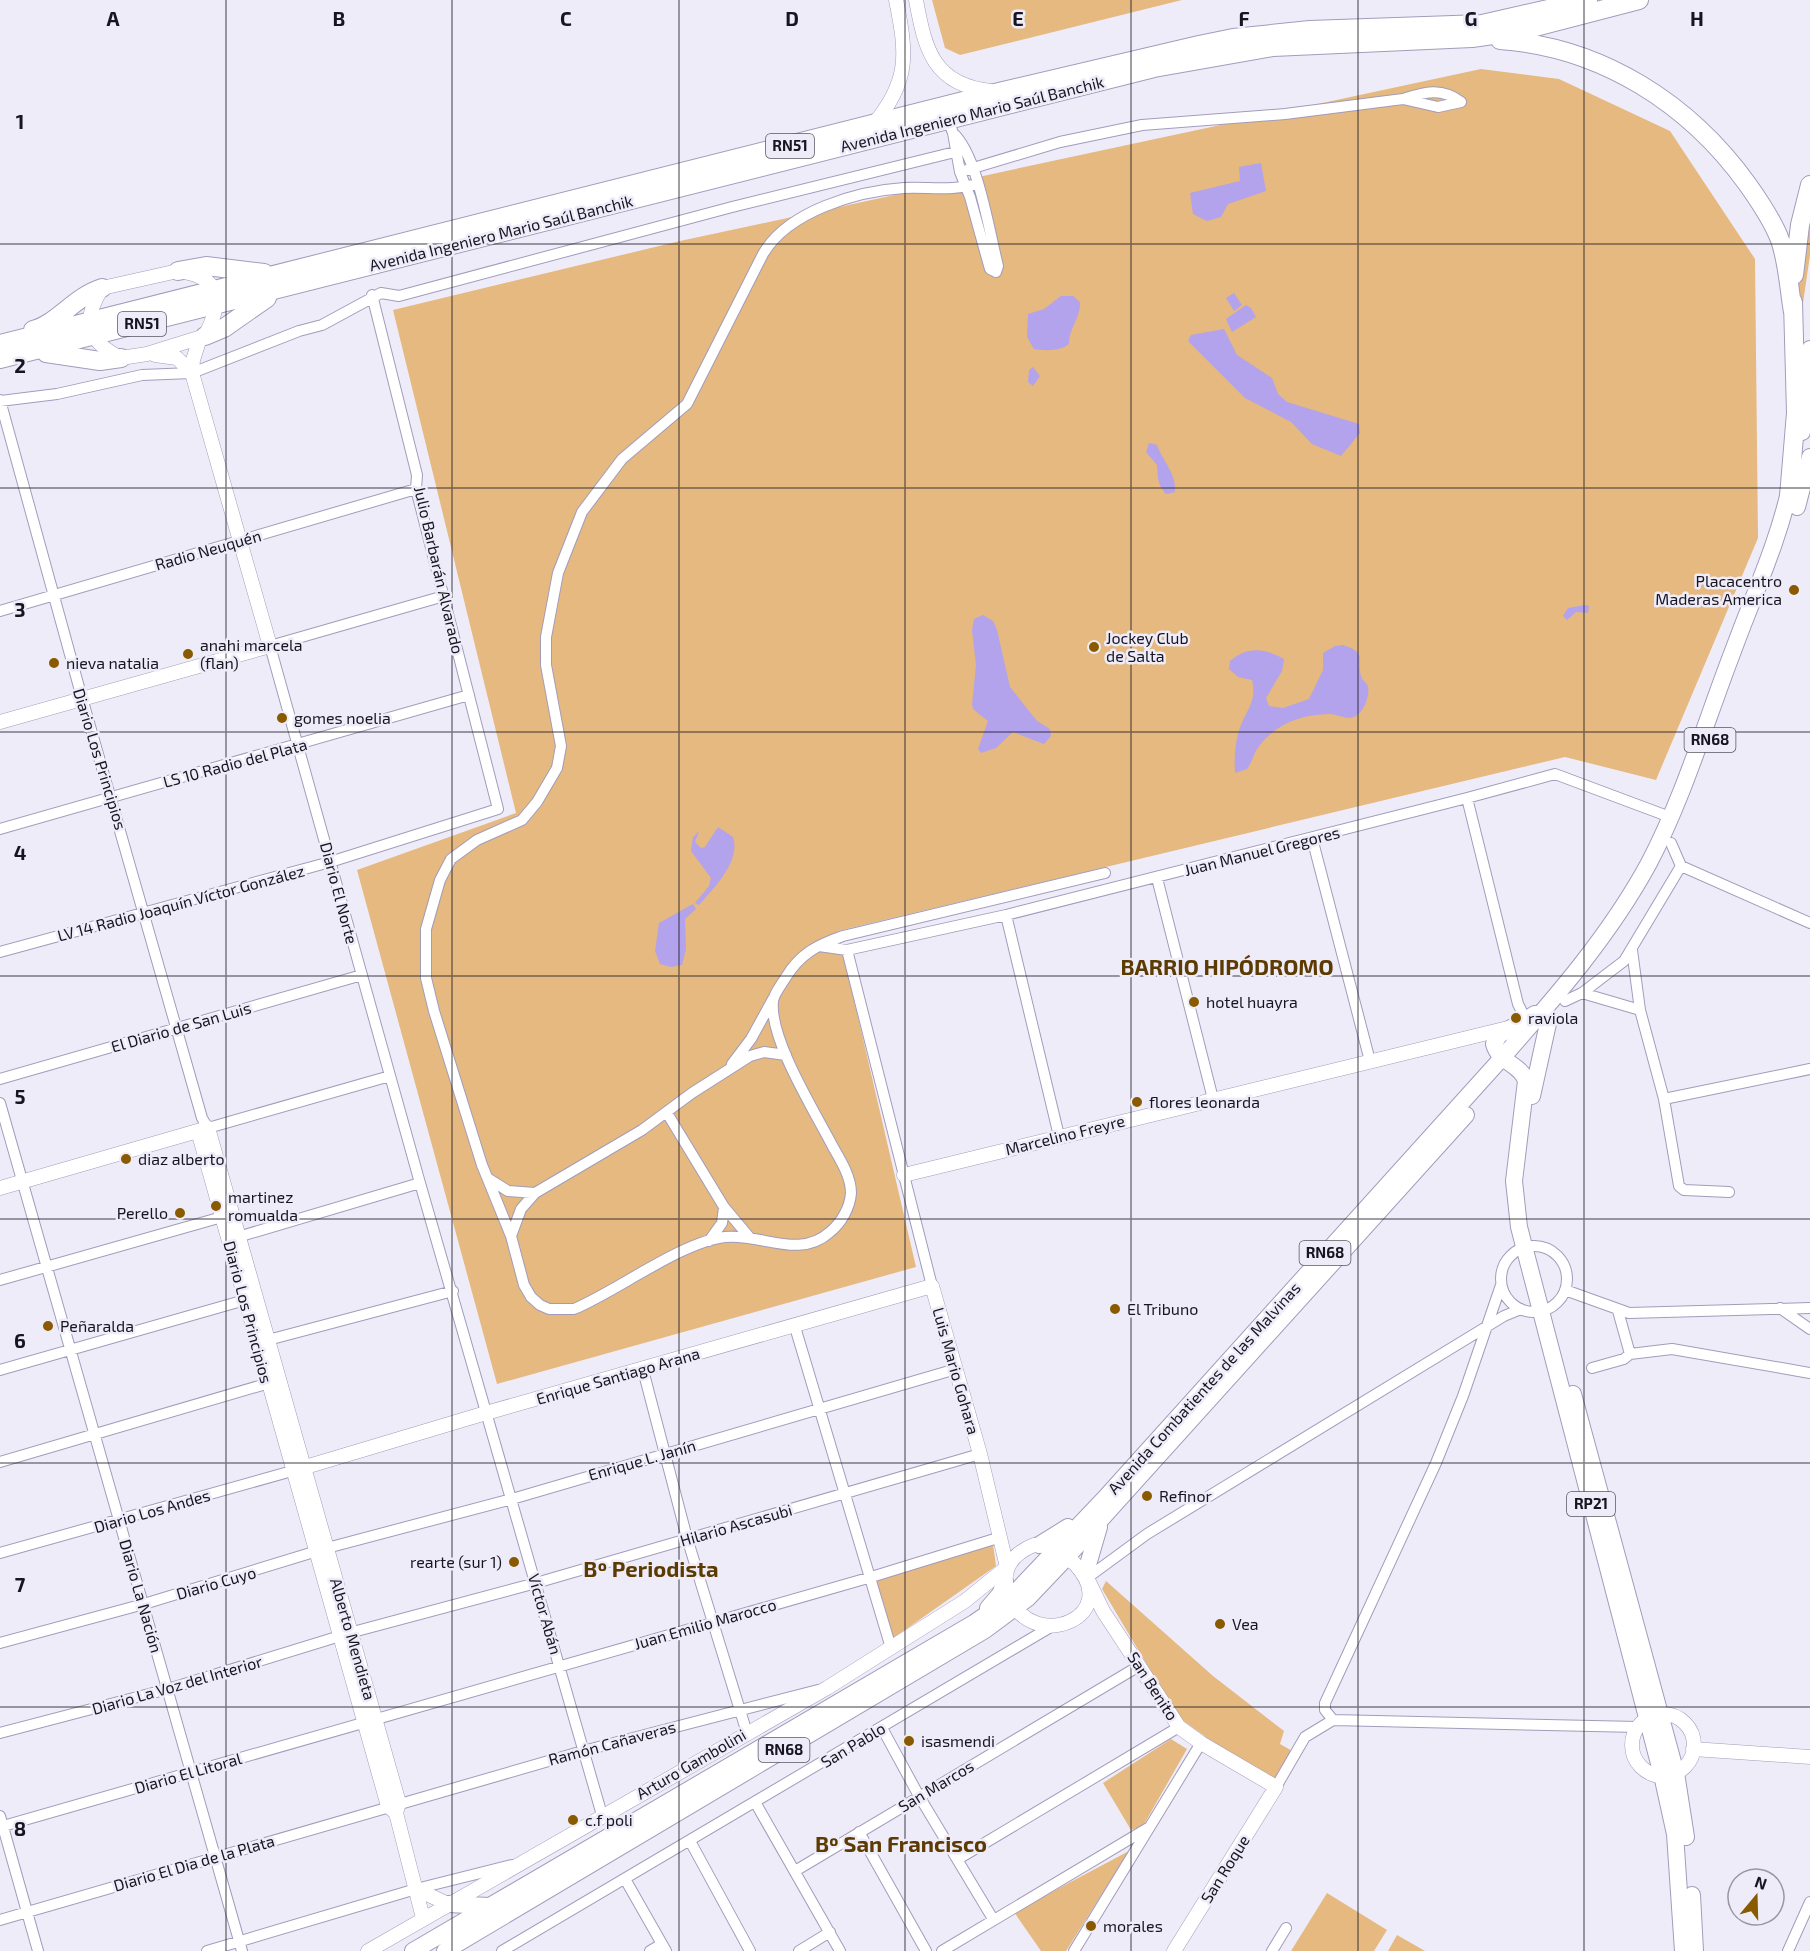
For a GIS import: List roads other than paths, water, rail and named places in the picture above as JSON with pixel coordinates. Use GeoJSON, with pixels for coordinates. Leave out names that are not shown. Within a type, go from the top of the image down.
{"type":"FeatureCollection","features":[{"type":"Feature","properties":{"kind":"highway","name":"Avenida Ingeniero Mario Saúl Banchik"},"geometry":{"type":"LineString","coordinates":[[7,358],[91,330],[999,92],[1233,38],[1310,30],[1482,24],[1588,0]]}},
{"type":"Feature","properties":{"kind":"highway","name":"Avenida Ingeniero Mario Saúl Banchik"},"geometry":{"type":"LineString","coordinates":[[286,280],[951,126],[1155,68],[1241,52],[1302,45],[1472,38],[1520,31],[1639,0]]}},
{"type":"Feature","properties":{"kind":"highway"},"geometry":{"type":"LineString","coordinates":[[1472,38],[1515,41],[1574,53],[1629,77],[1683,114],[1732,164],[1772,222],[1782,246],[1793,312]]}},
{"type":"Feature","properties":{"kind":"highway","name":"RN68"},"geometry":{"type":"LineString","coordinates":[[1789,496],[1796,413],[1793,312],[1797,248],[1810,185]]}},
{"type":"Feature","properties":{"kind":"highway"},"geometry":{"type":"LineString","coordinates":[[178,271],[206,266],[286,280]]}},
{"type":"Feature","properties":{"kind":"highway"},"geometry":{"type":"LineString","coordinates":[[203,337],[224,328],[286,280]]}},
{"type":"Feature","properties":{"kind":"highway"},"geometry":{"type":"LineString","coordinates":[[0,344],[10,335],[40,328],[83,295],[102,288]]}},
{"type":"Feature","properties":{"kind":"highway","name":"Avenida Ingeniero Mario Saúl Banchik"},"geometry":{"type":"LineString","coordinates":[[0,344],[91,330]]}},
{"type":"Feature","properties":{"kind":"highway"},"geometry":{"type":"LineString","coordinates":[[7,358],[53,353],[100,361],[121,358]]}},
{"type":"Feature","properties":{"kind":"main road","name":"Avenida Combatientes de las Malvinas"},"geometry":{"type":"LineString","coordinates":[[1548,1013],[1625,902],[1649,863],[1670,817],[1789,496],[1803,425],[1810,349]]}},
{"type":"Feature","properties":{"kind":"main road","name":"Avenida Combatientes de las Malvinas"},"geometry":{"type":"LineString","coordinates":[[413,1951],[979,1626],[1017,1608],[1049,1549],[1104,1499],[1502,1059],[1548,1013],[1565,1000],[1624,924],[1671,843],[1783,550],[1810,457]]}},
{"type":"Feature","properties":{"kind":"main road"},"geometry":{"type":"LineString","coordinates":[[1541,1046],[1527,1065],[1502,1059],[1496,1040],[1519,1024],[1548,1013]]}},
{"type":"Feature","properties":{"kind":"main road","name":"RP21"},"geometry":{"type":"LineString","coordinates":[[1527,1246],[1523,1180],[1534,1083],[1548,1013]]}},
{"type":"Feature","properties":{"kind":"main road","name":"Avenida Combatientes de las Malvinas"},"geometry":{"type":"LineString","coordinates":[[1049,1549],[1101,1520],[1502,1059]]}},
{"type":"Feature","properties":{"kind":"main road","name":"RP21"},"geometry":{"type":"LineString","coordinates":[[1502,1059],[1524,1075],[1526,1081],[1514,1181],[1527,1246],[1544,1310],[1586,1437],[1649,1719],[1669,1774],[1690,1875],[1695,1951]]}},
{"type":"Feature","properties":{"kind":"main road"},"geometry":{"type":"LineString","coordinates":[[1087,1578],[1101,1520]]}},
{"type":"Feature","properties":{"kind":"main road"},"geometry":{"type":"LineString","coordinates":[[979,1626],[994,1603],[1006,1574]]}},
{"type":"Feature","properties":{"kind":"main road","name":"Avenida Combatientes de las Malvinas"},"geometry":{"type":"LineString","coordinates":[[445,1951],[979,1626]]}},
{"type":"Feature","properties":{"kind":"main road","name":"RP21"},"geometry":{"type":"LineString","coordinates":[[1669,1774],[1683,1951]]}},
{"type":"Feature","properties":{"kind":"main road"},"geometry":{"type":"LineString","coordinates":[[448,1904],[489,1906]]}},
{"type":"Feature","properties":{"kind":"street"},"geometry":{"type":"LineString","coordinates":[[872,126],[893,97],[905,62],[897,0]]}},
{"type":"Feature","properties":{"kind":"street"},"geometry":{"type":"LineString","coordinates":[[916,0],[924,42],[936,63],[955,80],[973,88],[999,92]]}},
{"type":"Feature","properties":{"kind":"street"},"geometry":{"type":"LineString","coordinates":[[960,172],[1060,142],[1142,124],[1285,114],[1403,99]]}},
{"type":"Feature","properties":{"kind":"street"},"geometry":{"type":"LineString","coordinates":[[951,126],[962,141],[975,168],[998,266],[996,272],[990,269],[970,197],[960,172],[951,126]]}},
{"type":"Feature","properties":{"kind":"street"},"geometry":{"type":"LineString","coordinates":[[0,401],[57,394],[142,375],[192,373],[299,331],[322,325],[372,295],[381,293],[399,296],[732,207],[955,152]]}},
{"type":"Feature","properties":{"kind":"street"},"geometry":{"type":"LineString","coordinates":[[773,999],[776,1022],[786,1055],[843,1166],[850,1187],[849,1205],[832,1231],[817,1242],[793,1245],[750,1238],[723,1238],[708,1242],[584,1304],[564,1310],[549,1309],[531,1297],[524,1285],[511,1236],[482,1165],[429,994],[424,947],[426,929],[440,880],[451,859],[477,840],[522,820],[537,802],[557,768],[561,746],[546,665],[546,637],[558,573],[582,512],[622,459],[687,405],[763,254],[774,239],[818,209],[838,201],[902,188],[965,187],[977,184]]}},
{"type":"Feature","properties":{"kind":"street"},"geometry":{"type":"LineString","coordinates":[[192,373],[193,360],[217,312],[216,298],[208,282],[194,273],[178,271],[102,288],[92,307],[91,330],[104,348],[121,358],[147,354],[203,337]]}},
{"type":"Feature","properties":{"kind":"street","name":"Julio Barbarán Alvarado"},"geometry":{"type":"LineString","coordinates":[[372,295],[417,475],[416,489],[498,809]]}},
{"type":"Feature","properties":{"kind":"street"},"geometry":{"type":"LineString","coordinates":[[147,354],[177,358],[192,373]]}},
{"type":"Feature","properties":{"kind":"street","name":"Diario El Norte"},"geometry":{"type":"LineString","coordinates":[[192,373],[486,1413]]}},
{"type":"Feature","properties":{"kind":"street","name":"Diario Los Principios"},"geometry":{"type":"LineString","coordinates":[[0,401],[82,698],[178,1028],[226,1215],[298,1468]]}},
{"type":"Feature","properties":{"kind":"street","name":"Radio Neuquén"},"geometry":{"type":"LineString","coordinates":[[0,611],[416,489]]}},
{"type":"Feature","properties":{"kind":"street"},"geometry":{"type":"LineString","coordinates":[[0,722],[444,596]]}},
{"type":"Feature","properties":{"kind":"street","name":"LS 10 Radio del Plata"},"geometry":{"type":"LineString","coordinates":[[0,829],[111,796],[298,746],[469,695]]}},
{"type":"Feature","properties":{"kind":"street","name":"Juan Manuel Gregores"},"geometry":{"type":"LineString","coordinates":[[847,950],[1006,915],[1157,878],[1555,774],[1670,817]]}},
{"type":"Feature","properties":{"kind":"street"},"geometry":{"type":"LineString","coordinates":[[1467,798],[1518,1004],[1519,1024]]}},
{"type":"Feature","properties":{"kind":"street","name":"LV 14 Radio Joaquín Víctor González"},"geometry":{"type":"LineString","coordinates":[[0,952],[330,862],[498,809]]}},
{"type":"Feature","properties":{"kind":"street"},"geometry":{"type":"LineString","coordinates":[[1312,838],[1370,1061]]}},
{"type":"Feature","properties":{"kind":"street"},"geometry":{"type":"LineString","coordinates":[[1671,843],[1681,866],[1810,923]]}},
{"type":"Feature","properties":{"kind":"street"},"geometry":{"type":"LineString","coordinates":[[1565,1000],[1582,993],[1624,961],[1681,866]]}},
{"type":"Feature","properties":{"kind":"street"},"geometry":{"type":"LineString","coordinates":[[726,1071],[751,1039],[773,999],[802,956],[815,945],[843,936],[1105,873]]}},
{"type":"Feature","properties":{"kind":"street"},"geometry":{"type":"LineString","coordinates":[[1157,878],[1213,1099]]}},
{"type":"Feature","properties":{"kind":"street"},"geometry":{"type":"LineString","coordinates":[[1006,915],[1059,1136]]}},
{"type":"Feature","properties":{"kind":"street"},"geometry":{"type":"LineString","coordinates":[[815,945],[847,950]]}},
{"type":"Feature","properties":{"kind":"street","name":"Luis Mario Gohara"},"geometry":{"type":"LineString","coordinates":[[847,950],[932,1286],[980,1454],[1001,1537],[1006,1574],[1017,1608]]}},
{"type":"Feature","properties":{"kind":"street"},"geometry":{"type":"LineString","coordinates":[[1632,950],[1640,1010],[1664,1099],[1679,1186],[1684,1190],[1729,1192]]}},
{"type":"Feature","properties":{"kind":"street","name":"El Diario de San Luis"},"geometry":{"type":"LineString","coordinates":[[0,1079],[362,975]]}},
{"type":"Feature","properties":{"kind":"street"},"geometry":{"type":"LineString","coordinates":[[1582,993],[1640,1010]]}},
{"type":"Feature","properties":{"kind":"street","name":"Marcelino Freyre"},"geometry":{"type":"LineString","coordinates":[[904,1175],[1519,1024]]}},
{"type":"Feature","properties":{"kind":"street"},"geometry":{"type":"LineString","coordinates":[[1472,1036],[1488,1044],[1502,1059]]}},
{"type":"Feature","properties":{"kind":"street"},"geometry":{"type":"LineString","coordinates":[[511,1236],[521,1209],[535,1193],[667,1113],[726,1071],[758,1053],[786,1055]]}},
{"type":"Feature","properties":{"kind":"street"},"geometry":{"type":"LineString","coordinates":[[1664,1099],[1810,1069]]}},
{"type":"Feature","properties":{"kind":"street"},"geometry":{"type":"LineString","coordinates":[[0,1188],[203,1126],[390,1077]]}},
{"type":"Feature","properties":{"kind":"street","name":"Diario La Nación"},"geometry":{"type":"LineString","coordinates":[[0,1103],[240,1946]]}},
{"type":"Feature","properties":{"kind":"street"},"geometry":{"type":"LineString","coordinates":[[667,1113],[723,1207],[750,1238]]}},
{"type":"Feature","properties":{"kind":"street"},"geometry":{"type":"LineString","coordinates":[[489,1179],[508,1191],[535,1193]]}},
{"type":"Feature","properties":{"kind":"street"},"geometry":{"type":"LineString","coordinates":[[233,1238],[420,1183]]}},
{"type":"Feature","properties":{"kind":"street"},"geometry":{"type":"LineString","coordinates":[[708,1242],[722,1223],[723,1207]]}},
{"type":"Feature","properties":{"kind":"street"},"geometry":{"type":"LineString","coordinates":[[0,1280],[226,1215]]}},
{"type":"Feature","properties":{"kind":"street"},"geometry":{"type":"LineString","coordinates":[[1017,1608],[1049,1628],[1063,1623],[1086,1608],[1092,1597],[1087,1578],[1156,1528],[1485,1327],[1521,1309],[1544,1310],[1555,1304],[1565,1290],[1565,1268],[1560,1258],[1542,1246],[1527,1246],[1508,1257],[1500,1275],[1505,1295],[1521,1309]]}},
{"type":"Feature","properties":{"kind":"street"},"geometry":{"type":"LineString","coordinates":[[1333,1720],[1324,1710],[1325,1703],[1436,1463],[1463,1396],[1501,1285]]}},
{"type":"Feature","properties":{"kind":"street","name":"Enrique Santiago Arana"},"geometry":{"type":"LineString","coordinates":[[298,1468],[932,1286]]}},
{"type":"Feature","properties":{"kind":"street"},"geometry":{"type":"LineString","coordinates":[[1565,1290],[1618,1311],[1629,1313],[1810,1308]]}},
{"type":"Feature","properties":{"kind":"street"},"geometry":{"type":"LineString","coordinates":[[268,1340],[453,1291]]}},
{"type":"Feature","properties":{"kind":"street"},"geometry":{"type":"LineString","coordinates":[[0,1370],[250,1299]]}},
{"type":"Feature","properties":{"kind":"street","name":"Diario Los Principios"},"geometry":{"type":"LineString","coordinates":[[250,1299],[268,1340],[273,1382]]}},
{"type":"Feature","properties":{"kind":"street"},"geometry":{"type":"LineString","coordinates":[[1780,1308],[1810,1329]]}},
{"type":"Feature","properties":{"kind":"street"},"geometry":{"type":"LineString","coordinates":[[1618,1311],[1630,1354]]}},
{"type":"Feature","properties":{"kind":"street"},"geometry":{"type":"LineString","coordinates":[[795,1327],[868,1578],[891,1648]]}},
{"type":"Feature","properties":{"kind":"street"},"geometry":{"type":"LineString","coordinates":[[1592,1368],[1624,1359],[1630,1354],[1671,1349],[1810,1373]]}},
{"type":"Feature","properties":{"kind":"street","name":"Enrique L. Janín"},"geometry":{"type":"LineString","coordinates":[[322,1551],[512,1499],[956,1369]]}},
{"type":"Feature","properties":{"kind":"street"},"geometry":{"type":"LineString","coordinates":[[643,1370],[687,1538],[738,1710],[747,1733]]}},
{"type":"Feature","properties":{"kind":"street"},"geometry":{"type":"LineString","coordinates":[[0,1462],[273,1382]]}},
{"type":"Feature","properties":{"kind":"street","name":"Víctor Abán"},"geometry":{"type":"LineString","coordinates":[[486,1413],[602,1815]]}},
{"type":"Feature","properties":{"kind":"street","name":"Hilario Ascasubi"},"geometry":{"type":"LineString","coordinates":[[346,1635],[536,1583],[980,1454]]}},
{"type":"Feature","properties":{"kind":"street","name":"Diario Los Andes"},"geometry":{"type":"LineString","coordinates":[[0,1553],[298,1468]]}},
{"type":"Feature","properties":{"kind":"street","name":"Alberto Mendieta"},"geometry":{"type":"LineString","coordinates":[[298,1468],[370,1720],[423,1918]]}},
{"type":"Feature","properties":{"kind":"street"},"geometry":{"type":"LineString","coordinates":[[1001,1537],[1049,1549]]}},
{"type":"Feature","properties":{"kind":"street","name":"Juan Emilio Marocco"},"geometry":{"type":"LineString","coordinates":[[370,1720],[868,1578],[1001,1537]]}},
{"type":"Feature","properties":{"kind":"street","name":"San Benito"},"geometry":{"type":"LineString","coordinates":[[1049,1549],[1087,1578],[1103,1611],[1179,1726],[1201,1743],[1276,1787]]}},
{"type":"Feature","properties":{"kind":"street","name":"Arturo Gambolini"},"geometry":{"type":"LineString","coordinates":[[368,1951],[827,1688],[1006,1574],[1019,1552],[1049,1549]]}},
{"type":"Feature","properties":{"kind":"street","name":"Diario Cuyo"},"geometry":{"type":"LineString","coordinates":[[0,1643],[144,1604],[322,1551]]}},
{"type":"Feature","properties":{"kind":"street"},"geometry":{"type":"LineString","coordinates":[[1086,1608],[1103,1611]]}},
{"type":"Feature","properties":{"kind":"street","name":"San Pablo"},"geometry":{"type":"LineString","coordinates":[[502,1951],[1049,1628]]}},
{"type":"Feature","properties":{"kind":"street","name":"Diario La Voz del Interior"},"geometry":{"type":"LineString","coordinates":[[0,1733],[168,1689],[346,1635]]}},
{"type":"Feature","properties":{"kind":"street","name":"San Marcos"},"geometry":{"type":"LineString","coordinates":[[795,1871],[1139,1666]]}},
{"type":"Feature","properties":{"kind":"street","name":"Ramón Cañaveras"},"geometry":{"type":"LineString","coordinates":[[394,1807],[583,1750],[827,1688]]}},
{"type":"Feature","properties":{"kind":"street"},"geometry":{"type":"LineString","coordinates":[[1276,1787],[1305,1737],[1333,1720],[1678,1718],[1690,1731],[1693,1749],[1684,1767],[1669,1774],[1646,1771],[1634,1756],[1633,1736],[1649,1719]]}},
{"type":"Feature","properties":{"kind":"street","name":"Diario El Litoral"},"geometry":{"type":"LineString","coordinates":[[1,1823],[191,1772],[370,1720]]}},
{"type":"Feature","properties":{"kind":"street"},"geometry":{"type":"LineString","coordinates":[[958,1858],[1179,1726]]}},
{"type":"Feature","properties":{"kind":"street"},"geometry":{"type":"LineString","coordinates":[[882,1728],[919,1796],[993,1919]]}},
{"type":"Feature","properties":{"kind":"street"},"geometry":{"type":"LineString","coordinates":[[1074,1951],[1201,1743]]}},
{"type":"Feature","properties":{"kind":"street"},"geometry":{"type":"LineString","coordinates":[[1693,1749],[1810,1757]]}},
{"type":"Feature","properties":{"kind":"street","name":"San Roque"},"geometry":{"type":"LineString","coordinates":[[1174,1951],[1276,1787]]}},
{"type":"Feature","properties":{"kind":"street"},"geometry":{"type":"LineString","coordinates":[[755,1802],[840,1951]]}},
{"type":"Feature","properties":{"kind":"street","name":"Diario El Dia de la Plata"},"geometry":{"type":"LineString","coordinates":[[0,1920],[394,1807]]}},
{"type":"Feature","properties":{"kind":"street"},"geometry":{"type":"LineString","coordinates":[[1,1823],[38,1951]]}},
{"type":"Feature","properties":{"kind":"street"},"geometry":{"type":"LineString","coordinates":[[942,1951],[1150,1827]]}},
{"type":"Feature","properties":{"kind":"street"},"geometry":{"type":"LineString","coordinates":[[859,1832],[926,1951]]}},
{"type":"Feature","properties":{"kind":"street"},"geometry":{"type":"LineString","coordinates":[[690,1841],[750,1951]]}},
{"type":"Feature","properties":{"kind":"street"},"geometry":{"type":"LineString","coordinates":[[207,1951],[240,1946],[416,1889],[521,1863]]}},
{"type":"Feature","properties":{"kind":"street"},"geometry":{"type":"LineString","coordinates":[[625,1879],[664,1948],[650,1951]]}},
{"type":"Feature","properties":{"kind":"street"},"geometry":{"type":"LineString","coordinates":[[416,1889],[448,1904]]}},
{"type":"Feature","properties":{"kind":"street"},"geometry":{"type":"LineString","coordinates":[[1788,1951],[1810,1902]]}},
{"type":"Feature","properties":{"kind":"street"},"geometry":{"type":"LineString","coordinates":[[1272,1951],[1286,1928]]}},
{"type":"Feature","properties":{"kind":"street"},"geometry":{"type":"LineString","coordinates":[[799,1951],[830,1932]]}},
{"type":"Feature","properties":{"kind":"place","name":"Placacentro Maderas America"},"geometry":{"type":"Point","coordinates":[1794,590]}},
{"type":"Feature","properties":{"kind":"place","name":"Jockey Club de Salta"},"geometry":{"type":"Point","coordinates":[1094,647]}},
{"type":"Feature","properties":{"kind":"place","name":"anahi marcela (flan)"},"geometry":{"type":"Point","coordinates":[188,654]}},
{"type":"Feature","properties":{"kind":"place","name":"nieva natalia"},"geometry":{"type":"Point","coordinates":[54,663]}},
{"type":"Feature","properties":{"kind":"place","name":"gomes noelia"},"geometry":{"type":"Point","coordinates":[282,718]}},
{"type":"Feature","properties":{"kind":"place","name":"hotel huayra"},"geometry":{"type":"Point","coordinates":[1194,1002]}},
{"type":"Feature","properties":{"kind":"place","name":"raviola"},"geometry":{"type":"Point","coordinates":[1516,1018]}},
{"type":"Feature","properties":{"kind":"place","name":"flores leonarda"},"geometry":{"type":"Point","coordinates":[1137,1102]}},
{"type":"Feature","properties":{"kind":"place","name":"diaz alberto"},"geometry":{"type":"Point","coordinates":[126,1159]}},
{"type":"Feature","properties":{"kind":"place","name":"martinez romualda"},"geometry":{"type":"Point","coordinates":[216,1206]}},
{"type":"Feature","properties":{"kind":"place","name":"Perello"},"geometry":{"type":"Point","coordinates":[180,1213]}},
{"type":"Feature","properties":{"kind":"place","name":"El Tribuno"},"geometry":{"type":"Point","coordinates":[1115,1309]}},
{"type":"Feature","properties":{"kind":"place","name":"Peñaralda"},"geometry":{"type":"Point","coordinates":[48,1326]}},
{"type":"Feature","properties":{"kind":"place","name":"Refinor"},"geometry":{"type":"Point","coordinates":[1147,1496]}},
{"type":"Feature","properties":{"kind":"place","name":"rearte (sur 1)"},"geometry":{"type":"Point","coordinates":[514,1562]}},
{"type":"Feature","properties":{"kind":"place","name":"Vea"},"geometry":{"type":"Point","coordinates":[1220,1624]}},
{"type":"Feature","properties":{"kind":"place","name":"isasmendi"},"geometry":{"type":"Point","coordinates":[909,1741]}},
{"type":"Feature","properties":{"kind":"place","name":"c.f poli"},"geometry":{"type":"Point","coordinates":[573,1820]}},
{"type":"Feature","properties":{"kind":"place","name":"morales"},"geometry":{"type":"Point","coordinates":[1091,1926]}},
{"type":"Feature","properties":{"kind":"district","name":"BARRIO HIPÓDROMO"},"geometry":{"type":"Point","coordinates":[1227,967]}},
{"type":"Feature","properties":{"kind":"district","name":"Bº Periodista"},"geometry":{"type":"Point","coordinates":[651,1569]}},
{"type":"Feature","properties":{"kind":"district","name":"Bº San Francisco"},"geometry":{"type":"Point","coordinates":[901,1844]}}]}
